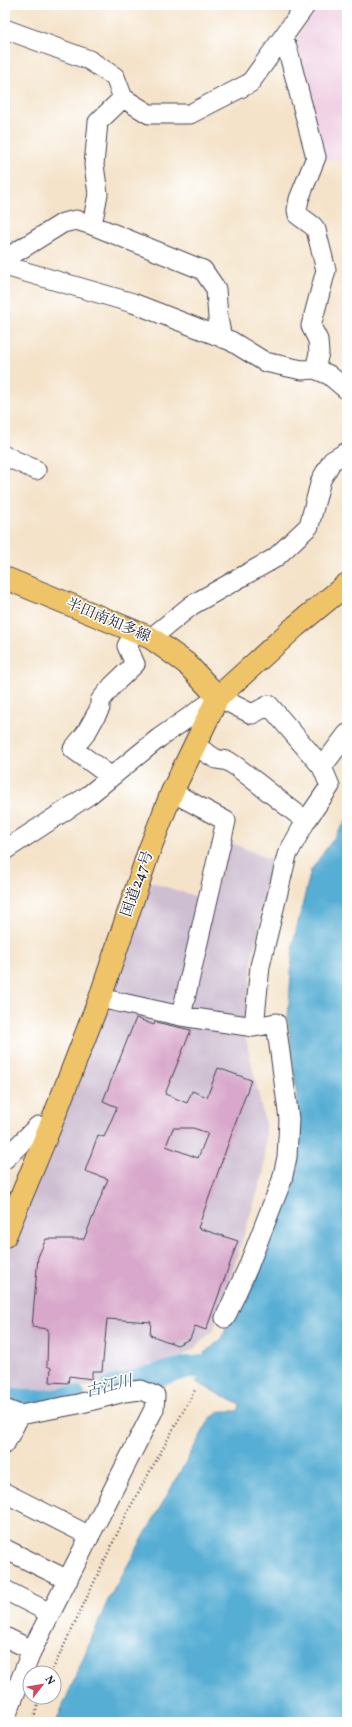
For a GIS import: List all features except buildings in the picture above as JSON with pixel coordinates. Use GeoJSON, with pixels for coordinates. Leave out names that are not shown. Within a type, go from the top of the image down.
{"type":"FeatureCollection","features":[{"type":"Feature","properties":{"kind":"main road","name":"半田南知多線"},"geometry":{"type":"LineString","coordinates":[[5,578],[143,635],[186,663],[218,697]]}},
{"type":"Feature","properties":{"kind":"main road","name":"国道247号"},"geometry":{"type":"LineString","coordinates":[[5,1236],[50,1128],[100,998],[149,851],[172,792],[218,697],[296,626],[347,584]]}},
{"type":"Feature","properties":{"kind":"street"},"geometry":{"type":"LineString","coordinates":[[5,28],[89,60],[115,77],[123,98],[149,114],[190,114],[250,83],[306,5]]}},
{"type":"Feature","properties":{"kind":"street"},"geometry":{"type":"LineString","coordinates":[[282,39],[287,47],[316,157],[296,210],[302,219],[313,226],[316,230],[326,270],[311,326],[318,340],[319,353],[315,369]]}},
{"type":"Feature","properties":{"kind":"street"},"geometry":{"type":"LineString","coordinates":[[92,225],[98,194],[94,165],[98,122],[123,98]]}},
{"type":"Feature","properties":{"kind":"street"},"geometry":{"type":"LineString","coordinates":[[5,259],[63,223],[76,220],[92,225],[203,270],[216,289],[218,318],[222,338]]}},
{"type":"Feature","properties":{"kind":"street"},"geometry":{"type":"LineString","coordinates":[[5,266],[133,303],[222,338],[265,362],[302,370],[315,369],[329,375],[347,390]]}},
{"type":"Feature","properties":{"kind":"street"},"geometry":{"type":"LineString","coordinates":[[110,778],[106,773],[73,749],[86,733],[100,708],[100,701],[112,685],[135,664],[127,646],[192,605],[275,558],[309,526],[321,480],[332,461],[347,452]]}},
{"type":"Feature","properties":{"kind":"street"},"geometry":{"type":"LineString","coordinates":[[5,456],[36,470]]}},
{"type":"Feature","properties":{"kind":"street"},"geometry":{"type":"LineString","coordinates":[[5,850],[89,795],[159,738],[218,697],[252,714],[269,705],[322,768],[330,786],[306,821],[287,855],[260,966],[254,1027]]}},
{"type":"Feature","properties":{"kind":"street"},"geometry":{"type":"LineString","coordinates":[[322,768],[347,734]]}},
{"type":"Feature","properties":{"kind":"street"},"geometry":{"type":"LineString","coordinates":[[194,745],[216,759],[228,761],[237,767],[306,821]]}},
{"type":"Feature","properties":{"kind":"street"},"geometry":{"type":"LineString","coordinates":[[172,792],[226,821],[181,1016]]}},
{"type":"Feature","properties":{"kind":"street"},"geometry":{"type":"LineString","coordinates":[[100,998],[181,1016],[254,1027],[276,1023],[289,1119],[287,1157],[282,1180],[248,1267],[225,1318]]}},
{"type":"Feature","properties":{"kind":"street"},"geometry":{"type":"LineString","coordinates":[[5,1159],[38,1126],[50,1128]]}},
{"type":"Feature","properties":{"kind":"street"},"geometry":{"type":"LineString","coordinates":[[5,1444],[12,1412],[78,1404],[124,1392],[141,1390],[155,1396],[154,1409],[32,1650],[9,1690],[5,1718]]}},
{"type":"Feature","properties":{"kind":"street"},"geometry":{"type":"LineString","coordinates":[[5,1493],[90,1536]]}},
{"type":"Feature","properties":{"kind":"street"},"geometry":{"type":"LineString","coordinates":[[5,1549],[68,1580]]}},
{"type":"Feature","properties":{"kind":"street"},"geometry":{"type":"LineString","coordinates":[[5,1590],[50,1613]]}},
{"type":"Feature","properties":{"kind":"street"},"geometry":{"type":"LineString","coordinates":[[5,1637],[32,1650]]}},
{"type":"Feature","properties":{"kind":"path"},"geometry":{"type":"LineString","coordinates":[[56,1665],[127,1513],[195,1390]]}},
{"type":"Feature","properties":{"kind":"path"},"geometry":{"type":"LineString","coordinates":[[32,1722],[38,1705]]}},
{"type":"Feature","properties":{"kind":"shaded area"},"geometry":{"type":"Polygon","coordinates":[[[316,5],[347,5],[347,161],[321,159],[293,47],[316,5]]]}},
{"type":"Feature","properties":{"kind":"shaded area"},"geometry":{"type":"Polygon","coordinates":[[[228,841],[276,862],[253,952],[245,1034],[266,1128],[264,1172],[214,1329],[192,1351],[151,1369],[59,1394],[25,1395],[5,1392],[5,1253],[56,1129],[148,881],[213,902],[228,841]]]}},
{"type":"Feature","properties":{"kind":"water"},"geometry":{"type":"Polygon","coordinates":[[[347,820],[347,1722],[56,1722],[108,1600],[210,1419],[220,1411],[238,1411],[240,1405],[196,1382],[211,1366],[204,1353],[216,1344],[222,1337],[227,1323],[239,1315],[258,1274],[291,1191],[300,1156],[299,1117],[288,1018],[293,943],[311,870],[347,820]]]}},
{"type":"Feature","properties":{"kind":"waterway","name":"古江川"},"geometry":{"type":"LineString","coordinates":[[111,1388],[184,1368],[211,1366]]}},
{"type":"Feature","properties":{"kind":"waterway","name":"古江川"},"geometry":{"type":"LineString","coordinates":[[5,1399],[40,1401],[74,1397]]}}]}
